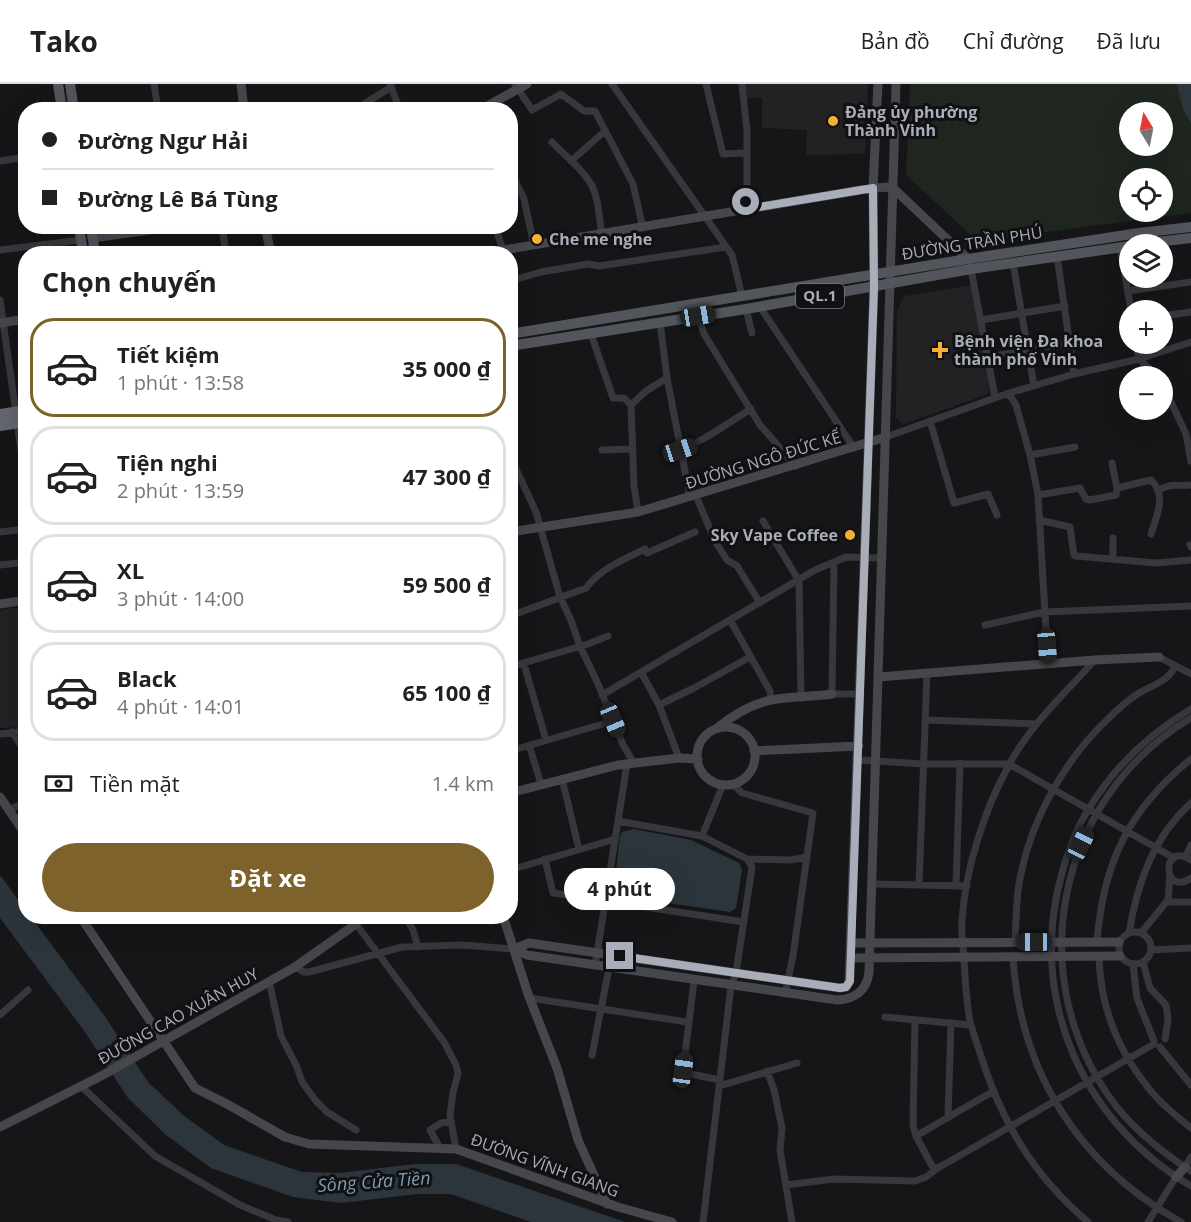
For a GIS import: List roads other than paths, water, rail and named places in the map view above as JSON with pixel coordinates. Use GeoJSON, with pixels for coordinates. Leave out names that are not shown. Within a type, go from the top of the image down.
{"type":"FeatureCollection","features":[{"type":"Feature","properties":{"kind":"highway"},"geometry":{"type":"LineString","coordinates":[[0,415],[18,417]]}},
{"type":"Feature","properties":{"kind":"highway"},"geometry":{"type":"LineString","coordinates":[[0,425],[18,418]]}},
{"type":"Feature","properties":{"kind":"main road"},"geometry":{"type":"LineString","coordinates":[[58,84],[61,102]]}},
{"type":"Feature","properties":{"kind":"main road"},"geometry":{"type":"LineString","coordinates":[[70,84],[73,102]]}},
{"type":"Feature","properties":{"kind":"main road","name":"ĐƯỜNG TRẦN PHÚ"},"geometry":{"type":"LineString","coordinates":[[1161,234],[1191,227]]}},
{"type":"Feature","properties":{"kind":"main road"},"geometry":{"type":"LineString","coordinates":[[84,234],[91,246]]}},
{"type":"Feature","properties":{"kind":"main road"},"geometry":{"type":"LineString","coordinates":[[85,246],[89,234]]}},
{"type":"Feature","properties":{"kind":"main road"},"geometry":{"type":"LineString","coordinates":[[1173,240],[1191,238]]}},
{"type":"Feature","properties":{"kind":"main road","name":"ĐƯỜNG TRẦN PHÚ"},"geometry":{"type":"LineString","coordinates":[[518,333],[874,274],[969,264],[1119,243]]}},
{"type":"Feature","properties":{"kind":"main road","name":"ĐƯỜNG TRẦN PHÚ"},"geometry":{"type":"LineString","coordinates":[[518,345],[891,284],[969,264],[1013,263],[1057,256],[1088,246]]}},
{"type":"Feature","properties":{"kind":"main road"},"geometry":{"type":"LineString","coordinates":[[674,307],[677,320]]}},
{"type":"Feature","properties":{"kind":"main road"},"geometry":{"type":"LineString","coordinates":[[589,321],[591,334]]}},
{"type":"Feature","properties":{"kind":"street"},"geometry":{"type":"LineString","coordinates":[[154,84],[157,102]]}},
{"type":"Feature","properties":{"kind":"street"},"geometry":{"type":"LineString","coordinates":[[240,84],[243,102]]}},
{"type":"Feature","properties":{"kind":"street"},"geometry":{"type":"LineString","coordinates":[[492,102],[516,87],[528,84]]}},
{"type":"Feature","properties":{"kind":"street"},"geometry":{"type":"LineString","coordinates":[[612,84],[735,259],[742,296]]}},
{"type":"Feature","properties":{"kind":"street"},"geometry":{"type":"LineString","coordinates":[[706,84],[723,154],[746,153]]}},
{"type":"Feature","properties":{"kind":"street"},"geometry":{"type":"LineString","coordinates":[[742,84],[747,131],[747,209]]}},
{"type":"Feature","properties":{"kind":"street"},"geometry":{"type":"LineString","coordinates":[[514,949],[529,943],[840,988],[846,987],[849,983],[852,958],[861,694],[874,287],[873,188],[878,84]]}},
{"type":"Feature","properties":{"kind":"street"},"geometry":{"type":"LineString","coordinates":[[295,967],[309,972],[377,953],[418,947],[462,945],[514,949],[527,955],[595,966],[837,1000],[853,997],[866,984],[869,974],[883,558],[896,84]]}},
{"type":"Feature","properties":{"kind":"street"},"geometry":{"type":"LineString","coordinates":[[367,102],[390,86],[397,102]]}},
{"type":"Feature","properties":{"kind":"street"},"geometry":{"type":"LineString","coordinates":[[516,87],[532,110],[562,94],[584,111],[595,111],[633,184],[643,228]]}},
{"type":"Feature","properties":{"kind":"street"},"geometry":{"type":"LineString","coordinates":[[571,161],[605,130]]}},
{"type":"Feature","properties":{"kind":"street"},"geometry":{"type":"LineString","coordinates":[[552,142],[591,185],[596,197],[602,235]]}},
{"type":"Feature","properties":{"kind":"street"},"geometry":{"type":"LineString","coordinates":[[0,161],[18,158]]}},
{"type":"Feature","properties":{"kind":"street"},"geometry":{"type":"LineString","coordinates":[[518,186],[524,199],[534,245]]}},
{"type":"Feature","properties":{"kind":"street"},"geometry":{"type":"LineString","coordinates":[[518,248],[873,188],[892,187],[969,264],[995,398]]}},
{"type":"Feature","properties":{"kind":"street"},"geometry":{"type":"LineString","coordinates":[[32,246],[124,234]]}},
{"type":"Feature","properties":{"kind":"street"},"geometry":{"type":"LineString","coordinates":[[518,278],[528,274],[588,264],[599,266],[726,247]]}},
{"type":"Feature","properties":{"kind":"street"},"geometry":{"type":"LineString","coordinates":[[0,250],[18,248]]}},
{"type":"Feature","properties":{"kind":"street"},"geometry":{"type":"LineString","coordinates":[[1057,256],[1074,374]]}},
{"type":"Feature","properties":{"kind":"street"},"geometry":{"type":"LineString","coordinates":[[1013,263],[1034,386]]}},
{"type":"Feature","properties":{"kind":"street"},"geometry":{"type":"LineString","coordinates":[[1128,291],[1191,282]]}},
{"type":"Feature","properties":{"kind":"street"},"geometry":{"type":"LineString","coordinates":[[1128,288],[1129,300]]}},
{"type":"Feature","properties":{"kind":"street"},"geometry":{"type":"LineString","coordinates":[[0,300],[2,323],[18,402]]}},
{"type":"Feature","properties":{"kind":"street"},"geometry":{"type":"LineString","coordinates":[[981,320],[1065,306]]}},
{"type":"Feature","properties":{"kind":"street"},"geometry":{"type":"LineString","coordinates":[[760,307],[854,448]]}},
{"type":"Feature","properties":{"kind":"street"},"geometry":{"type":"LineString","coordinates":[[747,309],[752,333]]}},
{"type":"Feature","properties":{"kind":"street"},"geometry":{"type":"LineString","coordinates":[[1173,314],[1191,312]]}},
{"type":"Feature","properties":{"kind":"street"},"geometry":{"type":"LineString","coordinates":[[698,316],[702,331],[762,428],[796,466]]}},
{"type":"Feature","properties":{"kind":"street"},"geometry":{"type":"LineString","coordinates":[[2,323],[18,320]]}},
{"type":"Feature","properties":{"kind":"street"},"geometry":{"type":"LineString","coordinates":[[660,322],[680,450],[693,496],[715,541],[727,560],[737,566],[760,603]]}},
{"type":"Feature","properties":{"kind":"street"},"geometry":{"type":"LineString","coordinates":[[591,334],[613,398],[624,398],[631,405],[634,486],[638,512]]}},
{"type":"Feature","properties":{"kind":"street","name":"ĐƯỜNG NGÔ ĐỨC KẾ"},"geometry":{"type":"LineString","coordinates":[[518,531],[638,512],[854,448],[1006,394],[1074,374],[1139,359],[1191,342]]}},
{"type":"Feature","properties":{"kind":"street"},"geometry":{"type":"LineString","coordinates":[[988,357],[1070,343]]}},
{"type":"Feature","properties":{"kind":"street"},"geometry":{"type":"LineString","coordinates":[[1138,354],[1139,359],[1146,366]]}},
{"type":"Feature","properties":{"kind":"street"},"geometry":{"type":"LineString","coordinates":[[631,405],[646,391],[667,378]]}},
{"type":"Feature","properties":{"kind":"street"},"geometry":{"type":"LineString","coordinates":[[1006,394],[1016,405],[1038,495],[1048,664]]}},
{"type":"Feature","properties":{"kind":"street"},"geometry":{"type":"LineString","coordinates":[[1173,406],[1186,434],[1191,461]]}},
{"type":"Feature","properties":{"kind":"street"},"geometry":{"type":"LineString","coordinates":[[680,450],[698,444],[720,427],[751,409]]}},
{"type":"Feature","properties":{"kind":"street"},"geometry":{"type":"LineString","coordinates":[[930,421],[954,503],[988,494],[998,514]]}},
{"type":"Feature","properties":{"kind":"street"},"geometry":{"type":"LineString","coordinates":[[1030,455],[1075,447]]}},
{"type":"Feature","properties":{"kind":"street"},"geometry":{"type":"LineString","coordinates":[[602,450],[632,449]]}},
{"type":"Feature","properties":{"kind":"street"},"geometry":{"type":"LineString","coordinates":[[1038,495],[1080,488],[1086,499],[1090,500],[1116,495],[1117,488],[1112,464]]}},
{"type":"Feature","properties":{"kind":"street"},"geometry":{"type":"LineString","coordinates":[[518,476],[536,512],[560,597],[579,646],[630,763],[615,838],[595,966]]}},
{"type":"Feature","properties":{"kind":"street"},"geometry":{"type":"LineString","coordinates":[[1117,488],[1151,480],[1159,490],[1160,505],[1151,534]]}},
{"type":"Feature","properties":{"kind":"street"},"geometry":{"type":"LineString","coordinates":[[1159,490],[1171,484],[1191,485]]}},
{"type":"Feature","properties":{"kind":"street"},"geometry":{"type":"LineString","coordinates":[[1039,520],[1070,527],[1074,556],[1156,562],[1191,560]]}},
{"type":"Feature","properties":{"kind":"street"},"geometry":{"type":"LineString","coordinates":[[763,521],[799,580],[801,698]]}},
{"type":"Feature","properties":{"kind":"street"},"geometry":{"type":"LineString","coordinates":[[0,532],[18,530]]}},
{"type":"Feature","properties":{"kind":"street"},"geometry":{"type":"LineString","coordinates":[[518,613],[586,588],[593,578],[626,558],[645,549],[647,553],[695,532]]}},
{"type":"Feature","properties":{"kind":"street"},"geometry":{"type":"LineString","coordinates":[[1113,538],[1113,559]]}},
{"type":"Feature","properties":{"kind":"street"},"geometry":{"type":"LineString","coordinates":[[602,695],[834,562],[846,557],[883,558]]}},
{"type":"Feature","properties":{"kind":"street"},"geometry":{"type":"LineString","coordinates":[[832,694],[834,562]]}},
{"type":"Feature","properties":{"kind":"street"},"geometry":{"type":"LineString","coordinates":[[0,565],[18,563]]}},
{"type":"Feature","properties":{"kind":"street"},"geometry":{"type":"LineString","coordinates":[[0,603],[18,601]]}},
{"type":"Feature","properties":{"kind":"street"},"geometry":{"type":"LineString","coordinates":[[985,624],[1044,612],[1191,606]]}},
{"type":"Feature","properties":{"kind":"street"},"geometry":{"type":"LineString","coordinates":[[730,620],[770,691],[771,700]]}},
{"type":"Feature","properties":{"kind":"street"},"geometry":{"type":"LineString","coordinates":[[518,665],[608,636]]}},
{"type":"Feature","properties":{"kind":"street"},"geometry":{"type":"LineString","coordinates":[[659,705],[750,657]]}},
{"type":"Feature","properties":{"kind":"street"},"geometry":{"type":"LineString","coordinates":[[878,677],[1158,657],[1191,674]]}},
{"type":"Feature","properties":{"kind":"street"},"geometry":{"type":"LineString","coordinates":[[1088,1222],[1049,1184],[1028,1157],[1009,1127],[992,1092],[971,1024],[962,942],[962,920],[971,864],[987,815],[1009,764],[1036,724],[1095,660]]}},
{"type":"Feature","properties":{"kind":"street"},"geometry":{"type":"LineString","coordinates":[[524,664],[546,740]]}},
{"type":"Feature","properties":{"kind":"street"},"geometry":{"type":"LineString","coordinates":[[1015,942],[1018,891],[1024,866],[1040,817],[1053,790],[1071,761],[1111,716],[1136,695],[1170,675],[1175,666]]}},
{"type":"Feature","properties":{"kind":"street"},"geometry":{"type":"LineString","coordinates":[[641,672],[659,705],[679,758]]}},
{"type":"Feature","properties":{"kind":"street"},"geometry":{"type":"LineString","coordinates":[[920,885],[927,673]]}},
{"type":"Feature","properties":{"kind":"street"},"geometry":{"type":"LineString","coordinates":[[715,730],[733,728],[742,732],[748,738],[754,751],[754,765],[749,774],[742,780],[728,784],[713,782],[700,768],[698,759],[702,741],[715,730],[728,719],[771,700],[832,694],[861,694]]}},
{"type":"Feature","properties":{"kind":"street"},"geometry":{"type":"LineString","coordinates":[[1191,709],[1160,728],[1128,757],[1088,810],[1067,854],[1052,916],[1057,942],[1053,991],[1066,1038],[1088,1083],[1126,1136],[1150,1158],[1191,1186]]}},
{"type":"Feature","properties":{"kind":"street"},"geometry":{"type":"LineString","coordinates":[[1057,942],[1071,874],[1081,844],[1096,814],[1118,782],[1144,753],[1174,728],[1191,718]]}},
{"type":"Feature","properties":{"kind":"street"},"geometry":{"type":"LineString","coordinates":[[518,748],[613,720]]}},
{"type":"Feature","properties":{"kind":"street"},"geometry":{"type":"LineString","coordinates":[[925,720],[1036,724]]}},
{"type":"Feature","properties":{"kind":"street"},"geometry":{"type":"LineString","coordinates":[[12,732],[18,741]]}},
{"type":"Feature","properties":{"kind":"street"},"geometry":{"type":"LineString","coordinates":[[0,734],[18,732]]}},
{"type":"Feature","properties":{"kind":"street"},"geometry":{"type":"LineString","coordinates":[[529,745],[541,784]]}},
{"type":"Feature","properties":{"kind":"street"},"geometry":{"type":"LineString","coordinates":[[754,751],[859,746]]}},
{"type":"Feature","properties":{"kind":"street"},"geometry":{"type":"LineString","coordinates":[[518,791],[630,763],[679,758],[698,759]]}},
{"type":"Feature","properties":{"kind":"street"},"geometry":{"type":"LineString","coordinates":[[1097,942],[1104,887],[1126,832],[1162,784],[1191,759]]}},
{"type":"Feature","properties":{"kind":"street"},"geometry":{"type":"LineString","coordinates":[[858,760],[924,764],[1009,764],[1174,858]]}},
{"type":"Feature","properties":{"kind":"street"},"geometry":{"type":"LineString","coordinates":[[956,886],[960,763]]}},
{"type":"Feature","properties":{"kind":"street"},"geometry":{"type":"LineString","coordinates":[[562,779],[579,849]]}},
{"type":"Feature","properties":{"kind":"street"},"geometry":{"type":"LineString","coordinates":[[702,836],[728,784]]}},
{"type":"Feature","properties":{"kind":"street"},"geometry":{"type":"LineString","coordinates":[[728,784],[742,793],[813,813],[793,956],[785,994]]}},
{"type":"Feature","properties":{"kind":"street"},"geometry":{"type":"LineString","coordinates":[[0,797],[18,823]]}},
{"type":"Feature","properties":{"kind":"street"},"geometry":{"type":"LineString","coordinates":[[1129,933],[1141,933],[1149,939],[1151,950],[1143,962],[1133,964],[1123,960],[1118,951],[1119,942],[1129,933],[1138,888],[1155,849],[1169,826],[1191,803]]}},
{"type":"Feature","properties":{"kind":"street"},"geometry":{"type":"LineString","coordinates":[[9,810],[18,806]]}},
{"type":"Feature","properties":{"kind":"street"},"geometry":{"type":"LineString","coordinates":[[618,821],[702,836],[747,859],[791,860],[807,856]]}},
{"type":"Feature","properties":{"kind":"street"},"geometry":{"type":"LineString","coordinates":[[518,867],[615,838]]}},
{"type":"Feature","properties":{"kind":"street"},"geometry":{"type":"LineString","coordinates":[[1141,933],[1167,902],[1169,866],[1174,858],[1180,856],[1188,858],[1191,845]]}},
{"type":"Feature","properties":{"kind":"street"},"geometry":{"type":"LineString","coordinates":[[545,858],[553,893],[744,922]]}},
{"type":"Feature","properties":{"kind":"street"},"geometry":{"type":"LineString","coordinates":[[703,1222],[731,986],[736,973],[752,867],[747,859]]}},
{"type":"Feature","properties":{"kind":"street"},"geometry":{"type":"LineString","coordinates":[[1170,875],[1174,880],[1180,882],[1191,878]]}},
{"type":"Feature","properties":{"kind":"street"},"geometry":{"type":"LineString","coordinates":[[872,884],[967,886]]}},
{"type":"Feature","properties":{"kind":"street"},"geometry":{"type":"LineString","coordinates":[[1167,902],[1191,902]]}},
{"type":"Feature","properties":{"kind":"street","name":"ĐƯỜNG VĨNH GIANG"},"geometry":{"type":"LineString","coordinates":[[85,924],[195,1088],[294,1141],[309,1144],[456,1149],[607,1204],[672,1222]]}},
{"type":"Feature","properties":{"kind":"street","name":"ĐƯỜNG CAO XUÂN HUY"},"geometry":{"type":"LineString","coordinates":[[0,1127],[82,1087],[295,967],[352,924]]}},
{"type":"Feature","properties":{"kind":"street"},"geometry":{"type":"LineString","coordinates":[[359,924],[377,953],[444,1042],[456,1065],[458,1073],[453,1092],[450,1122],[456,1149]]}},
{"type":"Feature","properties":{"kind":"street"},"geometry":{"type":"LineString","coordinates":[[409,924],[418,947]]}},
{"type":"Feature","properties":{"kind":"street"},"geometry":{"type":"LineString","coordinates":[[506,924],[556,1068],[578,1140],[607,1204]]}},
{"type":"Feature","properties":{"kind":"street"},"geometry":{"type":"LineString","coordinates":[[852,942],[1119,942]]}},
{"type":"Feature","properties":{"kind":"street"},"geometry":{"type":"LineString","coordinates":[[1151,950],[1191,948]]}},
{"type":"Feature","properties":{"kind":"street"},"geometry":{"type":"LineString","coordinates":[[1057,956],[1076,1031],[1098,1078],[1116,1106],[1139,1131],[1164,1153],[1188,1169]]}},
{"type":"Feature","properties":{"kind":"street"},"geometry":{"type":"LineString","coordinates":[[1099,956],[1101,985],[1108,1016],[1128,1060],[1157,1098],[1191,1128]]}},
{"type":"Feature","properties":{"kind":"street"},"geometry":{"type":"LineString","coordinates":[[852,958],[1120,956]]}},
{"type":"Feature","properties":{"kind":"street"},"geometry":{"type":"LineString","coordinates":[[1013,957],[1017,998],[1027,1041],[1054,1102],[1082,1142],[1109,1170],[1157,1208],[1182,1222]]}},
{"type":"Feature","properties":{"kind":"street"},"geometry":{"type":"LineString","coordinates":[[1143,962],[1150,988],[1166,1005],[1168,1019],[1165,1039]]}},
{"type":"Feature","properties":{"kind":"street"},"geometry":{"type":"LineString","coordinates":[[786,1185],[834,1179],[915,1181],[926,1177],[1153,1045],[1154,1042],[1137,998],[1133,964]]}},
{"type":"Feature","properties":{"kind":"street"},"geometry":{"type":"LineString","coordinates":[[592,1055],[609,968]]}},
{"type":"Feature","properties":{"kind":"street"},"geometry":{"type":"LineString","coordinates":[[269,981],[279,1028],[287,1050],[301,1075],[302,1082],[327,1112],[356,1130]]}},
{"type":"Feature","properties":{"kind":"street"},"geometry":{"type":"LineString","coordinates":[[694,981],[687,1022],[683,1071],[719,1083],[797,1062]]}},
{"type":"Feature","properties":{"kind":"street"},"geometry":{"type":"LineString","coordinates":[[0,1015],[28,990]]}},
{"type":"Feature","properties":{"kind":"street"},"geometry":{"type":"LineString","coordinates":[[530,998],[687,1022]]}},
{"type":"Feature","properties":{"kind":"street"},"geometry":{"type":"LineString","coordinates":[[885,1017],[971,1024]]}},
{"type":"Feature","properties":{"kind":"street"},"geometry":{"type":"LineString","coordinates":[[915,1020],[913,1122],[916,1136],[932,1166],[938,1168]]}},
{"type":"Feature","properties":{"kind":"street"},"geometry":{"type":"LineString","coordinates":[[948,1117],[951,1023]]}},
{"type":"Feature","properties":{"kind":"street"},"geometry":{"type":"LineString","coordinates":[[1160,1047],[1191,1085]]}},
{"type":"Feature","properties":{"kind":"street"},"geometry":{"type":"LineString","coordinates":[[767,1071],[774,1090],[782,1128],[780,1150],[792,1222]]}},
{"type":"Feature","properties":{"kind":"street"},"geometry":{"type":"LineString","coordinates":[[82,1087],[155,1156],[240,1205],[276,1220],[288,1222]]}},
{"type":"Feature","properties":{"kind":"street"},"geometry":{"type":"LineString","coordinates":[[916,1136],[992,1092]]}},
{"type":"Feature","properties":{"kind":"street"},"geometry":{"type":"LineString","coordinates":[[440,1148],[430,1130],[441,1123],[450,1122]]}},
{"type":"Feature","properties":{"kind":"street"},"geometry":{"type":"LineString","coordinates":[[1148,1222],[1176,1177],[1188,1169],[1191,1157]]}},
{"type":"Feature","properties":{"kind":"water"},"geometry":{"type":"Polygon","coordinates":[[[1177,84],[1191,84],[1191,124],[1183,109],[1177,84]]]}},
{"type":"Feature","properties":{"kind":"water"},"geometry":{"type":"Polygon","coordinates":[[[634,829],[691,840],[739,863],[742,870],[736,908],[730,912],[620,896],[614,888],[620,836],[622,832],[634,829]]]}},
{"type":"Feature","properties":{"kind":"water","name":"Sông Cửa Tiền"},"geometry":{"type":"Polygon","coordinates":[[[0,875],[18,899],[18,924],[36,924],[106,1018],[148,1082],[183,1115],[224,1145],[302,1172],[339,1173],[415,1164],[456,1164],[625,1222],[531,1222],[451,1194],[417,1194],[341,1203],[293,1197],[211,1168],[166,1135],[128,1098],[85,1032],[0,918],[0,875]]]}},
{"type":"Feature","properties":{"kind":"place","name":"Đảng ủy phường Thành Vinh"},"geometry":{"type":"Point","coordinates":[833,121]}},
{"type":"Feature","properties":{"kind":"place","name":"Che me nghe"},"geometry":{"type":"Point","coordinates":[537,239]}},
{"type":"Feature","properties":{"kind":"place","name":"Bệnh viện Đa khoa thành phố Vinh"},"geometry":{"type":"Point","coordinates":[940,350]}},
{"type":"Feature","properties":{"kind":"place","name":"Sky Vape Coffee"},"geometry":{"type":"Point","coordinates":[850,535]}}]}
